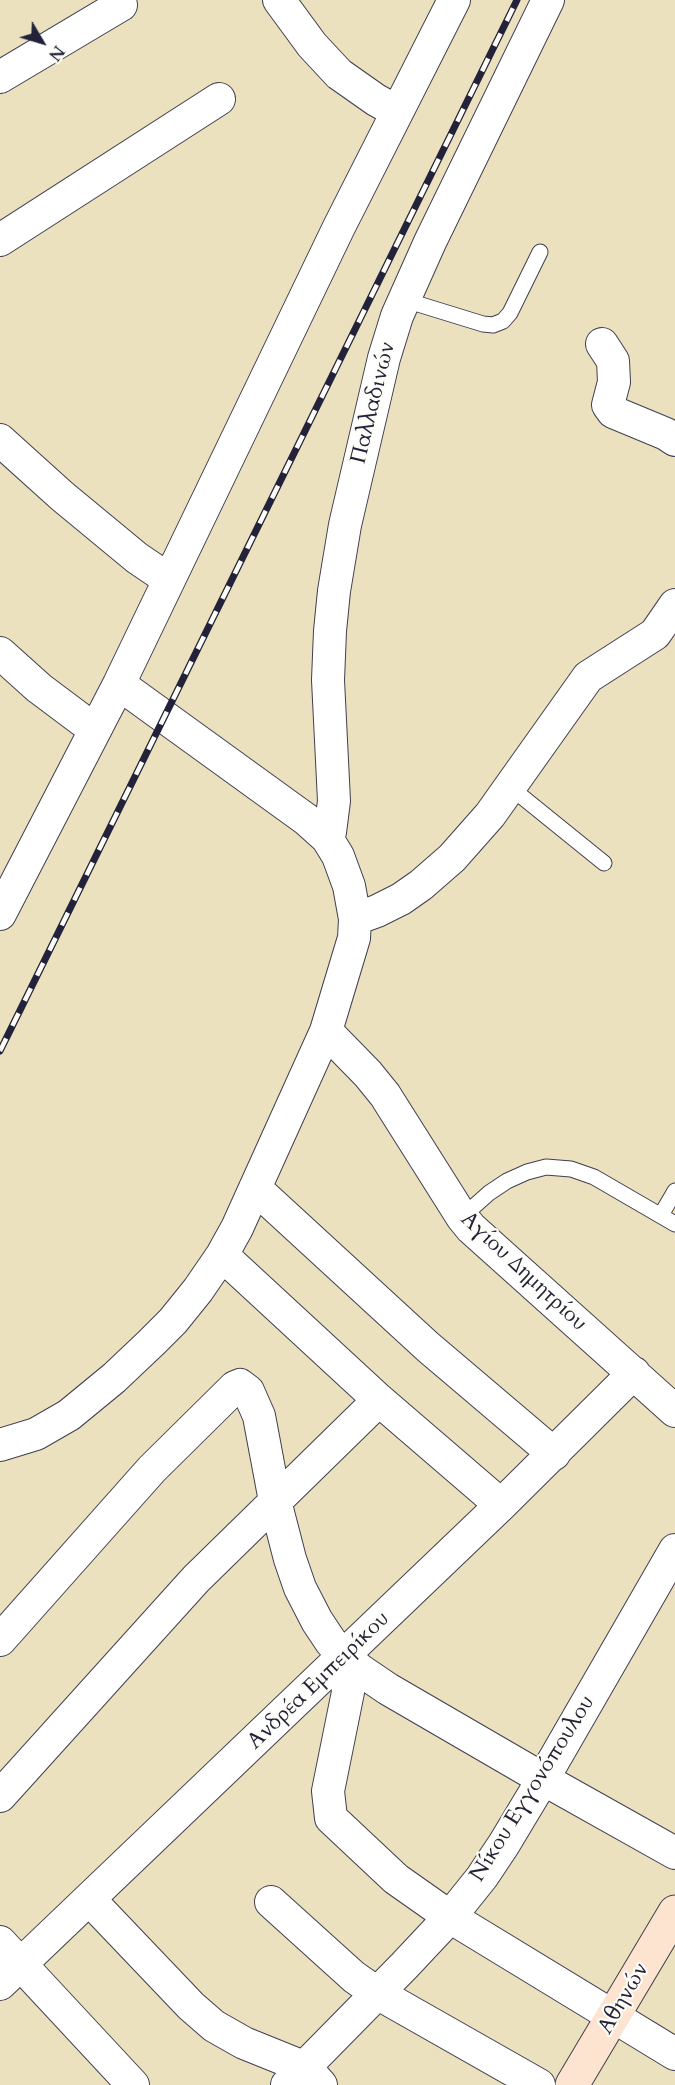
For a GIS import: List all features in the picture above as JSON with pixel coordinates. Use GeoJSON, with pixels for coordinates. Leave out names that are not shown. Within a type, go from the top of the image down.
{"type":"FeatureCollection","features":[{"type":"Feature","properties":{"kind":"main road","name":"Αθηνών"},"geometry":{"type":"LineString","coordinates":[[572,2085],[675,1912]]}},
{"type":"Feature","properties":{"kind":"street"},"geometry":{"type":"LineString","coordinates":[[279,0],[312,45],[333,68],[350,82],[396,111]]}},
{"type":"Feature","properties":{"kind":"street"},"geometry":{"type":"LineString","coordinates":[[0,914],[118,684],[396,111],[454,0]]}},
{"type":"Feature","properties":{"kind":"street","name":"Παλλαδινών"},"geometry":{"type":"LineString","coordinates":[[327,838],[330,832],[334,801],[328,680],[334,591],[345,525],[388,342],[430,242],[548,0]]}},
{"type":"Feature","properties":{"kind":"street"},"geometry":{"type":"LineString","coordinates":[[0,77],[121,5]]}},
{"type":"Feature","properties":{"kind":"street"},"geometry":{"type":"LineString","coordinates":[[0,240],[219,99]]}},
{"type":"Feature","properties":{"kind":"street"},"geometry":{"type":"LineString","coordinates":[[602,344],[613,361],[614,382],[608,405],[613,412],[675,440]]}},
{"type":"Feature","properties":{"kind":"street"},"geometry":{"type":"LineString","coordinates":[[0,440],[70,503],[137,558],[168,579]]}},
{"type":"Feature","properties":{"kind":"street"},"geometry":{"type":"LineString","coordinates":[[355,919],[392,904],[430,878],[471,838],[588,677],[655,634],[675,605]]}},
{"type":"Feature","properties":{"kind":"street"},"geometry":{"type":"LineString","coordinates":[[0,653],[39,688],[95,730]]}},
{"type":"Feature","properties":{"kind":"street"},"geometry":{"type":"LineString","coordinates":[[0,1445],[13,1443],[50,1427],[69,1415],[105,1385],[173,1321],[198,1290],[222,1255],[255,1188],[326,1031],[351,953],[355,919],[349,886],[344,870],[327,838],[307,820],[118,684]]}},
{"type":"Feature","properties":{"kind":"street","name":"Αγίου Δημητρίου"},"geometry":{"type":"LineString","coordinates":[[326,1031],[385,1095],[462,1217],[481,1238],[675,1411]]}},
{"type":"Feature","properties":{"kind":"street"},"geometry":{"type":"LineString","coordinates":[[255,1188],[428,1347],[554,1454]]}},
{"type":"Feature","properties":{"kind":"street"},"geometry":{"type":"LineString","coordinates":[[222,1255],[379,1400],[501,1506]]}},
{"type":"Feature","properties":{"kind":"street","name":"Ανδρέα Εμπειρίκου"},"geometry":{"type":"LineString","coordinates":[[7,1964],[89,1899],[501,1506],[634,1373]]}},
{"type":"Feature","properties":{"kind":"street"},"geometry":{"type":"LineString","coordinates":[[0,1640],[152,1469],[240,1385],[248,1391],[259,1416],[276,1501],[290,1559],[300,1587],[316,1621],[344,1656],[388,1689],[675,1853]]}},
{"type":"Feature","properties":{"kind":"street"},"geometry":{"type":"LineString","coordinates":[[0,1796],[173,1603],[379,1400]]}},
{"type":"Feature","properties":{"kind":"street","name":"Νίκου Εγγονόπουλου"},"geometry":{"type":"LineString","coordinates":[[305,2079],[377,1993],[450,1917],[504,1844],[675,1550]]}},
{"type":"Feature","properties":{"kind":"street"},"geometry":{"type":"LineString","coordinates":[[344,1656],[348,1692],[328,1791],[331,1818],[396,1879],[450,1917],[675,2054]]}},
{"type":"Feature","properties":{"kind":"street"},"geometry":{"type":"LineString","coordinates":[[89,1899],[214,2026],[305,2079]]}},
{"type":"Feature","properties":{"kind":"street"},"geometry":{"type":"LineString","coordinates":[[271,1902],[354,1977],[377,1993],[539,2085]]}},
{"type":"Feature","properties":{"kind":"street"},"geometry":{"type":"LineString","coordinates":[[7,1964],[133,2085]]}},
{"type":"Feature","properties":{"kind":"lane"},"geometry":{"type":"LineString","coordinates":[[405,300],[493,325],[503,321],[510,313],[540,252]]}},
{"type":"Feature","properties":{"kind":"lane"},"geometry":{"type":"LineString","coordinates":[[510,787],[604,863]]}},
{"type":"Feature","properties":{"kind":"lane"},"geometry":{"type":"LineString","coordinates":[[462,1217],[489,1193],[507,1181],[546,1167],[571,1169],[594,1177],[675,1224]]}},
{"type":"Feature","properties":{"kind":"lane"},"geometry":{"type":"LineString","coordinates":[[661,1215],[675,1191]]}},
{"type":"Feature","properties":{"kind":"railway"},"geometry":{"type":"LineString","coordinates":[[0,1051],[517,0]]}}]}
